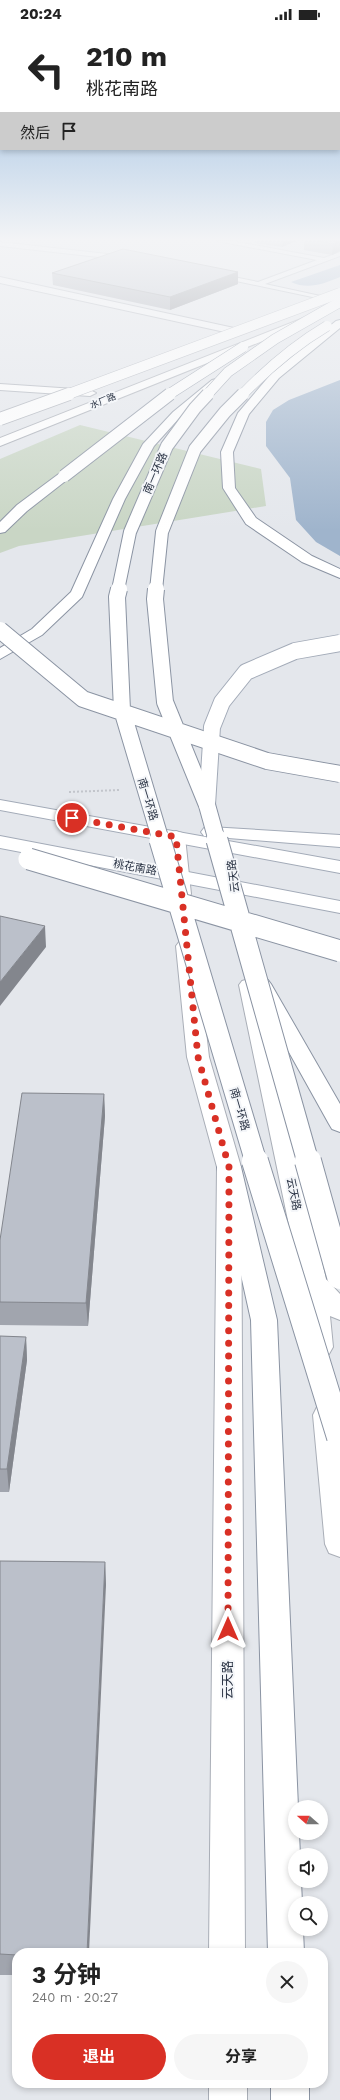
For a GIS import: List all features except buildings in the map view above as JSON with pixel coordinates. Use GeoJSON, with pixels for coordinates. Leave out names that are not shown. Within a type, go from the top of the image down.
{"type":"FeatureCollection","features":[{"type":"Feature","properties":{"kind":"main road"},"geometry":{"type":"LineString","coordinates":[[0,419],[216,338]]}},
{"type":"Feature","properties":{"kind":"main road","name":"水厂路"},"geometry":{"type":"LineString","coordinates":[[0,429],[245,338]]}},
{"type":"Feature","properties":{"kind":"main road","name":"水厂路"},"geometry":{"type":"LineString","coordinates":[[0,442],[119,395],[256,338]]}},
{"type":"Feature","properties":{"kind":"main road"},"geometry":{"type":"LineString","coordinates":[[0,530],[22,508],[165,396],[215,362],[262,338]]}},
{"type":"Feature","properties":{"kind":"main road","name":"南一环路"},"geometry":{"type":"LineString","coordinates":[[277,338],[228,372],[195,408],[167,446],[130,532],[117,597],[122,710],[270,1210],[340,1437]]}},
{"type":"Feature","properties":{"kind":"main road"},"geometry":{"type":"LineString","coordinates":[[305,338],[260,375],[225,412],[195,449],[162,532],[155,599],[165,702],[206,805],[340,1276]]}},
{"type":"Feature","properties":{"kind":"main road"},"geometry":{"type":"LineString","coordinates":[[322,338],[275,376],[244,413],[227,452],[229,488],[251,521],[307,559],[340,574]]}},
{"type":"Feature","properties":{"kind":"main road"},"geometry":{"type":"LineString","coordinates":[[0,654],[37,632],[77,594],[119,499],[149,444],[177,414],[228,372]]}},
{"type":"Feature","properties":{"kind":"main road"},"geometry":{"type":"LineString","coordinates":[[0,387],[119,395]]}},
{"type":"Feature","properties":{"kind":"main road"},"geometry":{"type":"LineString","coordinates":[[0,630],[84,699],[267,761],[340,774]]}},
{"type":"Feature","properties":{"kind":"main road"},"geometry":{"type":"LineString","coordinates":[[206,805],[212,728],[222,702],[246,672],[295,651],[340,643]]}},
{"type":"Feature","properties":{"kind":"main road"},"geometry":{"type":"LineString","coordinates":[[0,805],[340,867]]}},
{"type":"Feature","properties":{"kind":"main road"},"geometry":{"type":"LineString","coordinates":[[115,825],[340,841]]}},
{"type":"Feature","properties":{"kind":"main road","name":"云天路"},"geometry":{"type":"LineString","coordinates":[[176,837],[198,1057],[229,1167],[227,1948]]}},
{"type":"Feature","properties":{"kind":"main road","name":"桃花南路"},"geometry":{"type":"LineString","coordinates":[[0,842],[340,907]]}},
{"type":"Feature","properties":{"kind":"main road","name":"云天路"},"geometry":{"type":"LineString","coordinates":[[230,848],[246,973],[314,1283],[340,1544]]}},
{"type":"Feature","properties":{"kind":"main road"},"geometry":{"type":"LineString","coordinates":[[0,852],[29,859],[340,951]]}},
{"type":"Feature","properties":{"kind":"main road"},"geometry":{"type":"LineString","coordinates":[[253,971],[340,1124]]}},
{"type":"Feature","properties":{"kind":"main road"},"geometry":{"type":"LineString","coordinates":[[229,1167],[264,1320],[286,1948]]}},
{"type":"Feature","properties":{"kind":"main road"},"geometry":{"type":"LineString","coordinates":[[314,1283],[340,1310]]}},
{"type":"Feature","properties":{"kind":"main road"},"geometry":{"type":"LineString","coordinates":[[228,2088],[228,2100]]}},
{"type":"Feature","properties":{"kind":"main road"},"geometry":{"type":"LineString","coordinates":[[290,2088],[290,2100]]}},
{"type":"Feature","properties":{"kind":"green space"},"geometry":{"type":"Polygon","coordinates":[[[80,425],[261,469],[266,506],[19,546],[0,553],[0,459],[80,425]]]}},
{"type":"Feature","properties":{"kind":"water"},"geometry":{"type":"Polygon","coordinates":[[[340,380],[340,556],[316,542],[296,520],[290,478],[266,446],[266,422],[273,410],[289,400],[340,380]]]}},
{"type":"Feature","properties":{"kind":"route"},"geometry":{"type":"LineString","coordinates":[[72,818],[176,837],[198,1057],[229,1167],[228,1629]]}}]}
